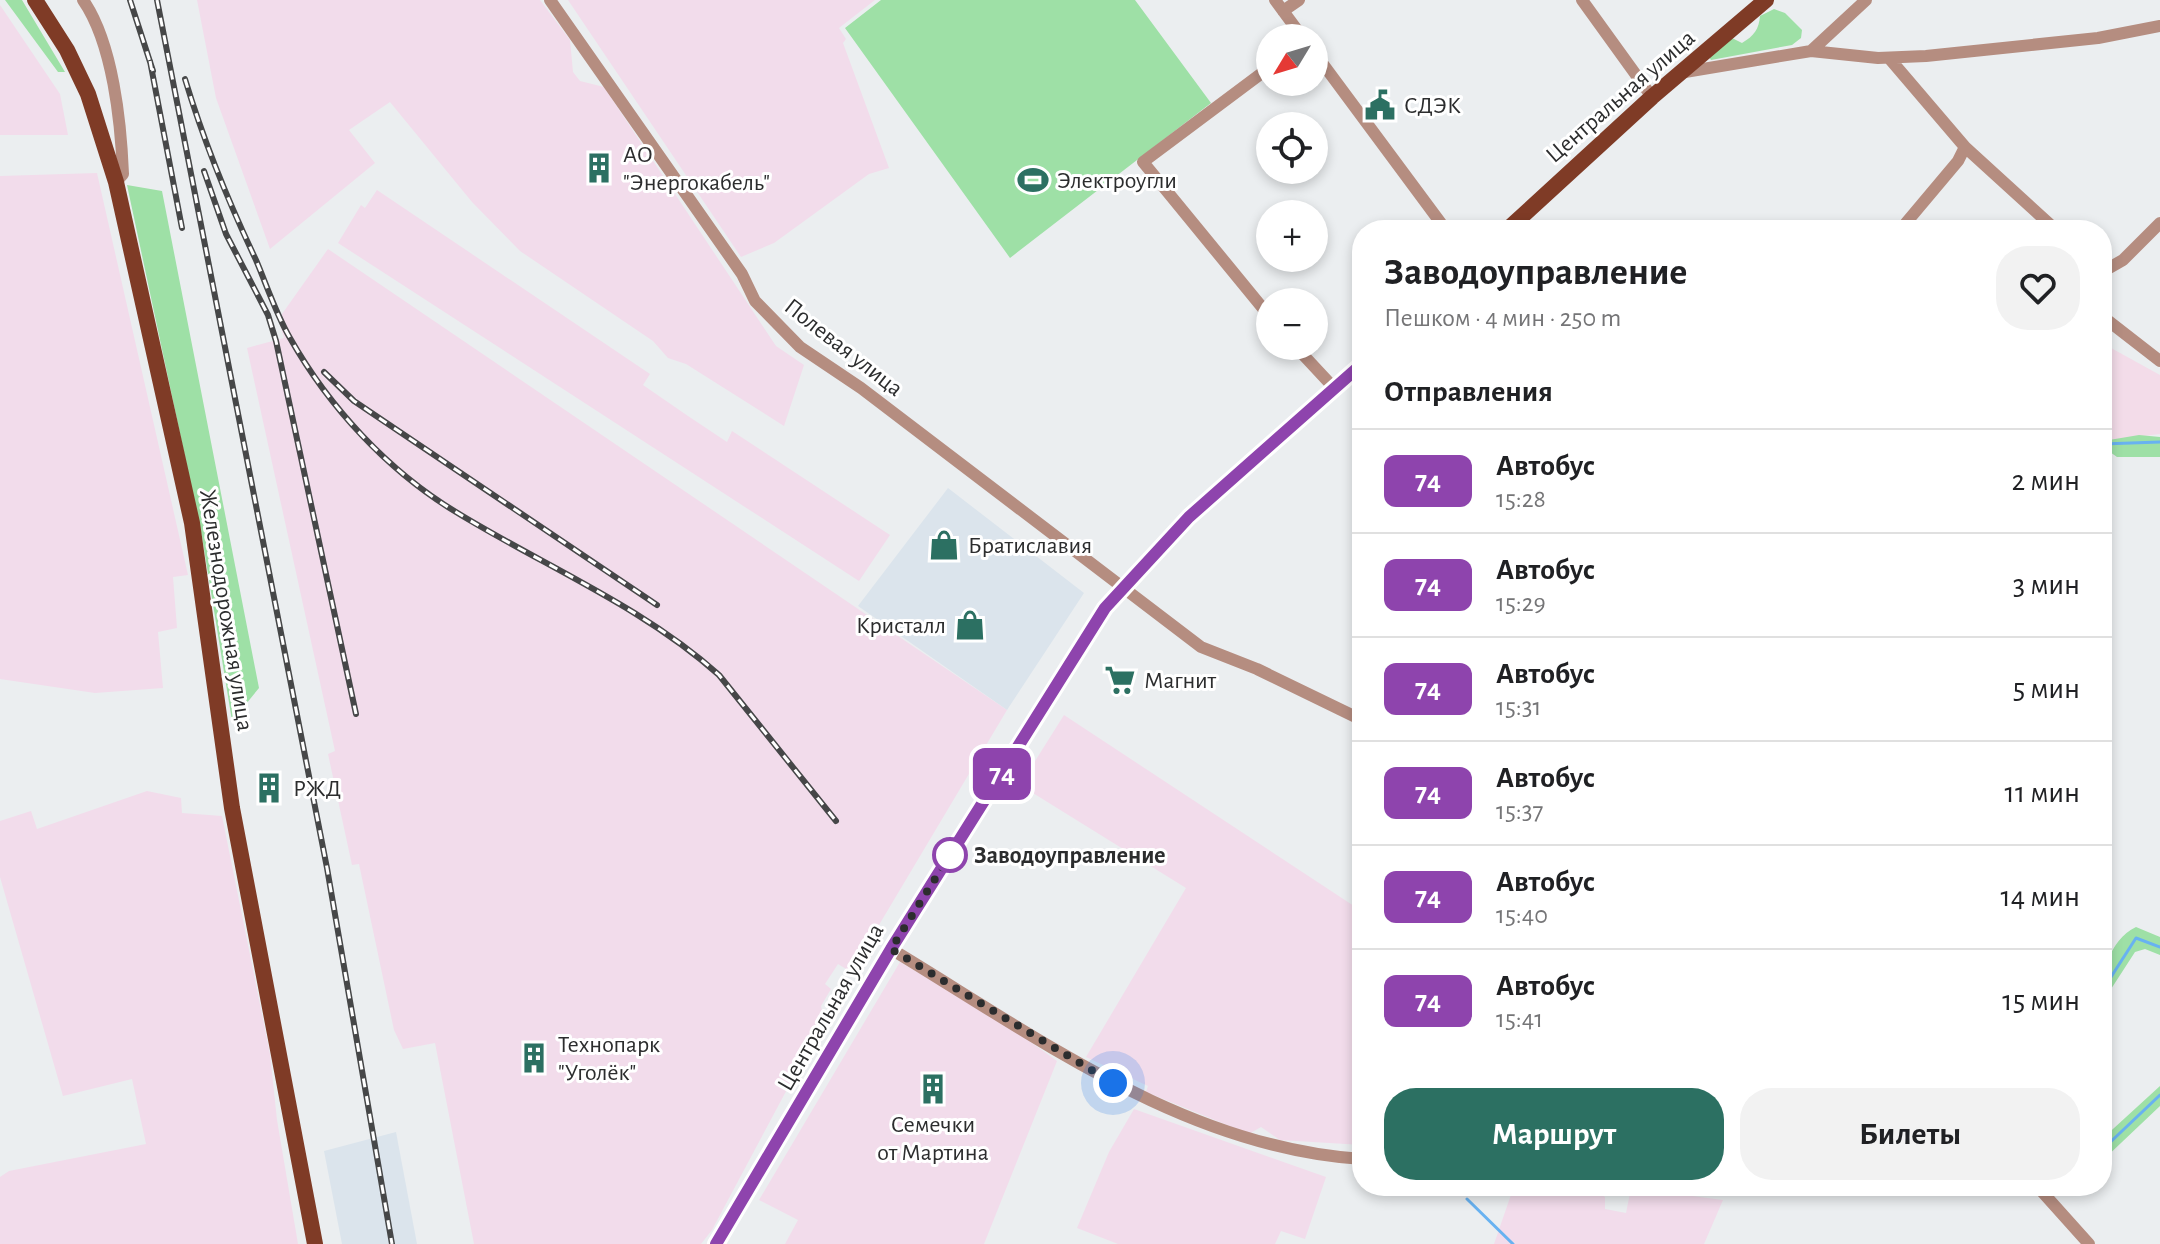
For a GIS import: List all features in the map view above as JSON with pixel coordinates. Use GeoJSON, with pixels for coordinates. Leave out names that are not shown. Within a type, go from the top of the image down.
{"type":"FeatureCollection","features":[{"type":"Feature","properties":{"kind":"main road","name":"Железнодорожная улица"},"geometry":{"type":"LineString","coordinates":[[35,0],[67,50],[88,94],[116,182],[192,523],[232,808],[315,1244]]}},
{"type":"Feature","properties":{"kind":"main road","name":"Центральная улица"},"geometry":{"type":"LineString","coordinates":[[1518,220],[1652,97],[1766,0]]}},
{"type":"Feature","properties":{"kind":"main road","name":"Центральная улица"},"geometry":{"type":"LineString","coordinates":[[716,1244],[891,949],[1091,629],[1123,585],[1189,517],[1352,373]]}},
{"type":"Feature","properties":{"kind":"street"},"geometry":{"type":"LineString","coordinates":[[83,0],[106,49],[122,153],[123,174],[116,182]]}},
{"type":"Feature","properties":{"kind":"street","name":"Полевая улица"},"geometry":{"type":"LineString","coordinates":[[550,0],[742,274],[766,314],[800,347],[861,388],[1201,647],[1257,669],[1352,715]]}},
{"type":"Feature","properties":{"kind":"street"},"geometry":{"type":"LineString","coordinates":[[1275,0],[1293,24]]}},
{"type":"Feature","properties":{"kind":"street"},"geometry":{"type":"LineString","coordinates":[[1283,11],[1299,0]]}},
{"type":"Feature","properties":{"kind":"street"},"geometry":{"type":"LineString","coordinates":[[1582,0],[1652,97]]}},
{"type":"Feature","properties":{"kind":"street"},"geometry":{"type":"LineString","coordinates":[[1811,51],[1866,0]]}},
{"type":"Feature","properties":{"kind":"street"},"geometry":{"type":"LineString","coordinates":[[1685,72],[1811,51],[1889,58],[2098,38],[2160,26]]}},
{"type":"Feature","properties":{"kind":"street"},"geometry":{"type":"LineString","coordinates":[[1889,58],[1965,147],[2045,220]]}},
{"type":"Feature","properties":{"kind":"street"},"geometry":{"type":"LineString","coordinates":[[1328,71],[1439,220]]}},
{"type":"Feature","properties":{"kind":"street"},"geometry":{"type":"LineString","coordinates":[[1256,77],[1143,162],[1256,300]]}},
{"type":"Feature","properties":{"kind":"street"},"geometry":{"type":"LineString","coordinates":[[1908,220],[1958,161],[1965,147]]}},
{"type":"Feature","properties":{"kind":"street"},"geometry":{"type":"LineString","coordinates":[[2112,266],[2123,260],[2160,223]]}},
{"type":"Feature","properties":{"kind":"street"},"geometry":{"type":"LineString","coordinates":[[2112,324],[2160,361]]}},
{"type":"Feature","properties":{"kind":"street"},"geometry":{"type":"LineString","coordinates":[[1308,360],[1335,389]]}},
{"type":"Feature","properties":{"kind":"street"},"geometry":{"type":"LineString","coordinates":[[891,949],[1113,1083],[1254,1140],[1328,1157],[1352,1158]]}},
{"type":"Feature","properties":{"kind":"street"},"geometry":{"type":"LineString","coordinates":[[2046,1196],[2089,1244]]}},
{"type":"Feature","properties":{"kind":"shaded area"},"geometry":{"type":"Polygon","coordinates":[[[197,0],[540,0],[570,40],[573,72],[580,81],[604,87],[776,346],[804,365],[784,426],[686,364],[668,358],[653,341],[520,251],[472,202],[390,102],[349,130],[375,163],[270,249],[216,98],[197,0]]]}},
{"type":"Feature","properties":{"kind":"shaded area"},"geometry":{"type":"Polygon","coordinates":[[[568,0],[875,0],[839,28],[846,39],[843,43],[889,168],[869,174],[774,243],[741,257],[568,0]]]}},
{"type":"Feature","properties":{"kind":"shaded area"},"geometry":{"type":"Polygon","coordinates":[[[0,5],[60,94],[68,135],[0,135],[0,5]]]}},
{"type":"Feature","properties":{"kind":"shaded area"},"geometry":{"type":"Polygon","coordinates":[[[97,173],[188,575],[173,577],[177,628],[158,632],[163,688],[95,693],[0,679],[0,176],[97,173]]]}},
{"type":"Feature","properties":{"kind":"shaded area"},"geometry":{"type":"Polygon","coordinates":[[[377,190],[650,374],[643,385],[688,416],[727,442],[732,431],[890,535],[859,581],[338,243],[361,205],[365,208],[377,190]]]}},
{"type":"Feature","properties":{"kind":"shaded area"},"geometry":{"type":"Polygon","coordinates":[[[328,249],[1007,710],[851,972],[838,964],[825,984],[831,989],[821,1006],[824,1020],[712,1230],[701,1244],[474,1244],[435,1043],[403,1049],[394,1030],[359,864],[352,865],[328,754],[335,751],[247,348],[284,338],[280,325],[282,314],[328,249]]]}},
{"type":"Feature","properties":{"kind":"shaded area"},"geometry":{"type":"Polygon","coordinates":[[[2112,349],[2160,375],[2160,434],[2112,440],[2112,349]]]}},
{"type":"Feature","properties":{"kind":"shaded area"},"geometry":{"type":"Polygon","coordinates":[[[948,488],[1084,593],[1007,710],[858,606],[948,488]]]}},
{"type":"Feature","properties":{"kind":"shaded area"},"geometry":{"type":"Polygon","coordinates":[[[1064,715],[1352,905],[1352,1144],[1280,1140],[1261,1127],[1249,1134],[1146,1092],[1148,1086],[1086,1057],[1186,888],[1020,785],[1064,715]]]}},
{"type":"Feature","properties":{"kind":"shaded area"},"geometry":{"type":"Polygon","coordinates":[[[147,791],[181,798],[182,813],[222,816],[270,1054],[277,1120],[298,1244],[0,1244],[0,1177],[9,1171],[146,1144],[132,1079],[63,1096],[0,877],[0,821],[31,811],[37,829],[147,791]]]}},
{"type":"Feature","properties":{"kind":"shaded area"},"geometry":{"type":"Polygon","coordinates":[[[900,962],[1007,1025],[1057,1061],[984,1244],[785,1244],[798,1220],[759,1200],[900,962]]]}},
{"type":"Feature","properties":{"kind":"shaded area"},"geometry":{"type":"Polygon","coordinates":[[[1134,1109],[1326,1177],[1305,1239],[1281,1231],[1275,1244],[1118,1244],[1077,1228],[1109,1152],[1134,1109]]]}},
{"type":"Feature","properties":{"kind":"shaded area"},"geometry":{"type":"Polygon","coordinates":[[[396,1132],[417,1244],[342,1244],[324,1151],[396,1132]]]}},
{"type":"Feature","properties":{"kind":"shaded area"},"geometry":{"type":"Polygon","coordinates":[[[1511,1196],[1604,1196],[1605,1209],[1626,1213],[1629,1196],[1692,1196],[1723,1200],[1704,1244],[1494,1244],[1511,1196]]]}},
{"type":"Feature","properties":{"kind":"green space"},"geometry":{"type":"Polygon","coordinates":[[[5,0],[22,0],[65,72],[58,72],[5,0]]]}},
{"type":"Feature","properties":{"kind":"green space","name":"Электроугли"},"geometry":{"type":"Polygon","coordinates":[[[881,0],[1135,0],[1211,103],[1010,258],[845,28],[881,0]]]}},
{"type":"Feature","properties":{"kind":"green space"},"geometry":{"type":"Polygon","coordinates":[[[1774,9],[1785,13],[1802,30],[1801,38],[1792,45],[1711,60],[1709,57],[1732,38],[1742,43],[1750,38],[1760,16],[1774,9]]]}},
{"type":"Feature","properties":{"kind":"green space"},"geometry":{"type":"Polygon","coordinates":[[[127,185],[162,191],[259,688],[232,721],[202,537],[127,185]]]}},
{"type":"Feature","properties":{"kind":"green space"},"geometry":{"type":"Polygon","coordinates":[[[2139,435],[2160,437],[2160,457],[2117,457],[2112,453],[2112,440],[2139,435]]]}},
{"type":"Feature","properties":{"kind":"green space"},"geometry":{"type":"Polygon","coordinates":[[[2136,927],[2160,937],[2160,955],[2145,949],[2135,952],[2112,988],[2112,952],[2126,933],[2136,927]]]}},
{"type":"Feature","properties":{"kind":"green space"},"geometry":{"type":"Polygon","coordinates":[[[2160,1086],[2160,1106],[2112,1152],[2112,1130],[2160,1086]]]}},
{"type":"Feature","properties":{"kind":"waterway"},"geometry":{"type":"LineString","coordinates":[[2112,444],[2160,442]]}},
{"type":"Feature","properties":{"kind":"waterway"},"geometry":{"type":"LineString","coordinates":[[2112,975],[2136,938],[2160,947]]}},
{"type":"Feature","properties":{"kind":"waterway"},"geometry":{"type":"LineString","coordinates":[[2112,1141],[2160,1095]]}},
{"type":"Feature","properties":{"kind":"waterway"},"geometry":{"type":"LineString","coordinates":[[1467,1199],[1513,1244]]}},
{"type":"Feature","properties":{"kind":"railway"},"geometry":{"type":"LineString","coordinates":[[130,0],[153,71]]}},
{"type":"Feature","properties":{"kind":"railway"},"geometry":{"type":"LineString","coordinates":[[157,0],[327,868],[392,1244]]}},
{"type":"Feature","properties":{"kind":"railway"},"geometry":{"type":"LineString","coordinates":[[150,61],[182,228]]}},
{"type":"Feature","properties":{"kind":"railway"},"geometry":{"type":"LineString","coordinates":[[185,79],[217,171],[280,319],[323,389],[362,436],[431,496],[489,532],[625,607],[689,650],[719,675],[836,821]]}},
{"type":"Feature","properties":{"kind":"railway"},"geometry":{"type":"LineString","coordinates":[[204,171],[226,234],[268,315],[276,341],[356,714]]}},
{"type":"Feature","properties":{"kind":"railway"},"geometry":{"type":"LineString","coordinates":[[324,372],[354,401],[657,605]]}},
{"type":"Feature","properties":{"kind":"bus line","name":"74"},"geometry":{"type":"LineString","coordinates":[[716,1244],[891,949],[1105,608],[1189,517],[1352,373]]}},
{"type":"Feature","properties":{"kind":"place","name":"СДЭК"},"geometry":{"type":"Point","coordinates":[1380,105]}},
{"type":"Feature","properties":{"kind":"place","name":"АО \"Энергокабель\""},"geometry":{"type":"Point","coordinates":[599,168]}},
{"type":"Feature","properties":{"kind":"place","name":"Электроугли"},"geometry":{"type":"Point","coordinates":[1033,180]}},
{"type":"Feature","properties":{"kind":"place","name":"Братиславия"},"geometry":{"type":"Point","coordinates":[944,545]}},
{"type":"Feature","properties":{"kind":"place","name":"Кристалл"},"geometry":{"type":"Point","coordinates":[970,625]}},
{"type":"Feature","properties":{"kind":"place","name":"Магнит"},"geometry":{"type":"Point","coordinates":[1120,680]}},
{"type":"Feature","properties":{"kind":"place","name":"РЖД"},"geometry":{"type":"Point","coordinates":[269,788]}},
{"type":"Feature","properties":{"kind":"place","name":"Заводоуправление"},"geometry":{"type":"Point","coordinates":[950,855]}},
{"type":"Feature","properties":{"kind":"place","name":"Технопарк \"Уголёк\""},"geometry":{"type":"Point","coordinates":[534,1058]}},
{"type":"Feature","properties":{"kind":"place","name":"Семечки от Мартина"},"geometry":{"type":"Point","coordinates":[933,1089]}},
{"type":"Feature","properties":{"kind":"route"},"geometry":{"type":"LineString","coordinates":[[950,855],[891,949],[1113,1083]]}}]}
